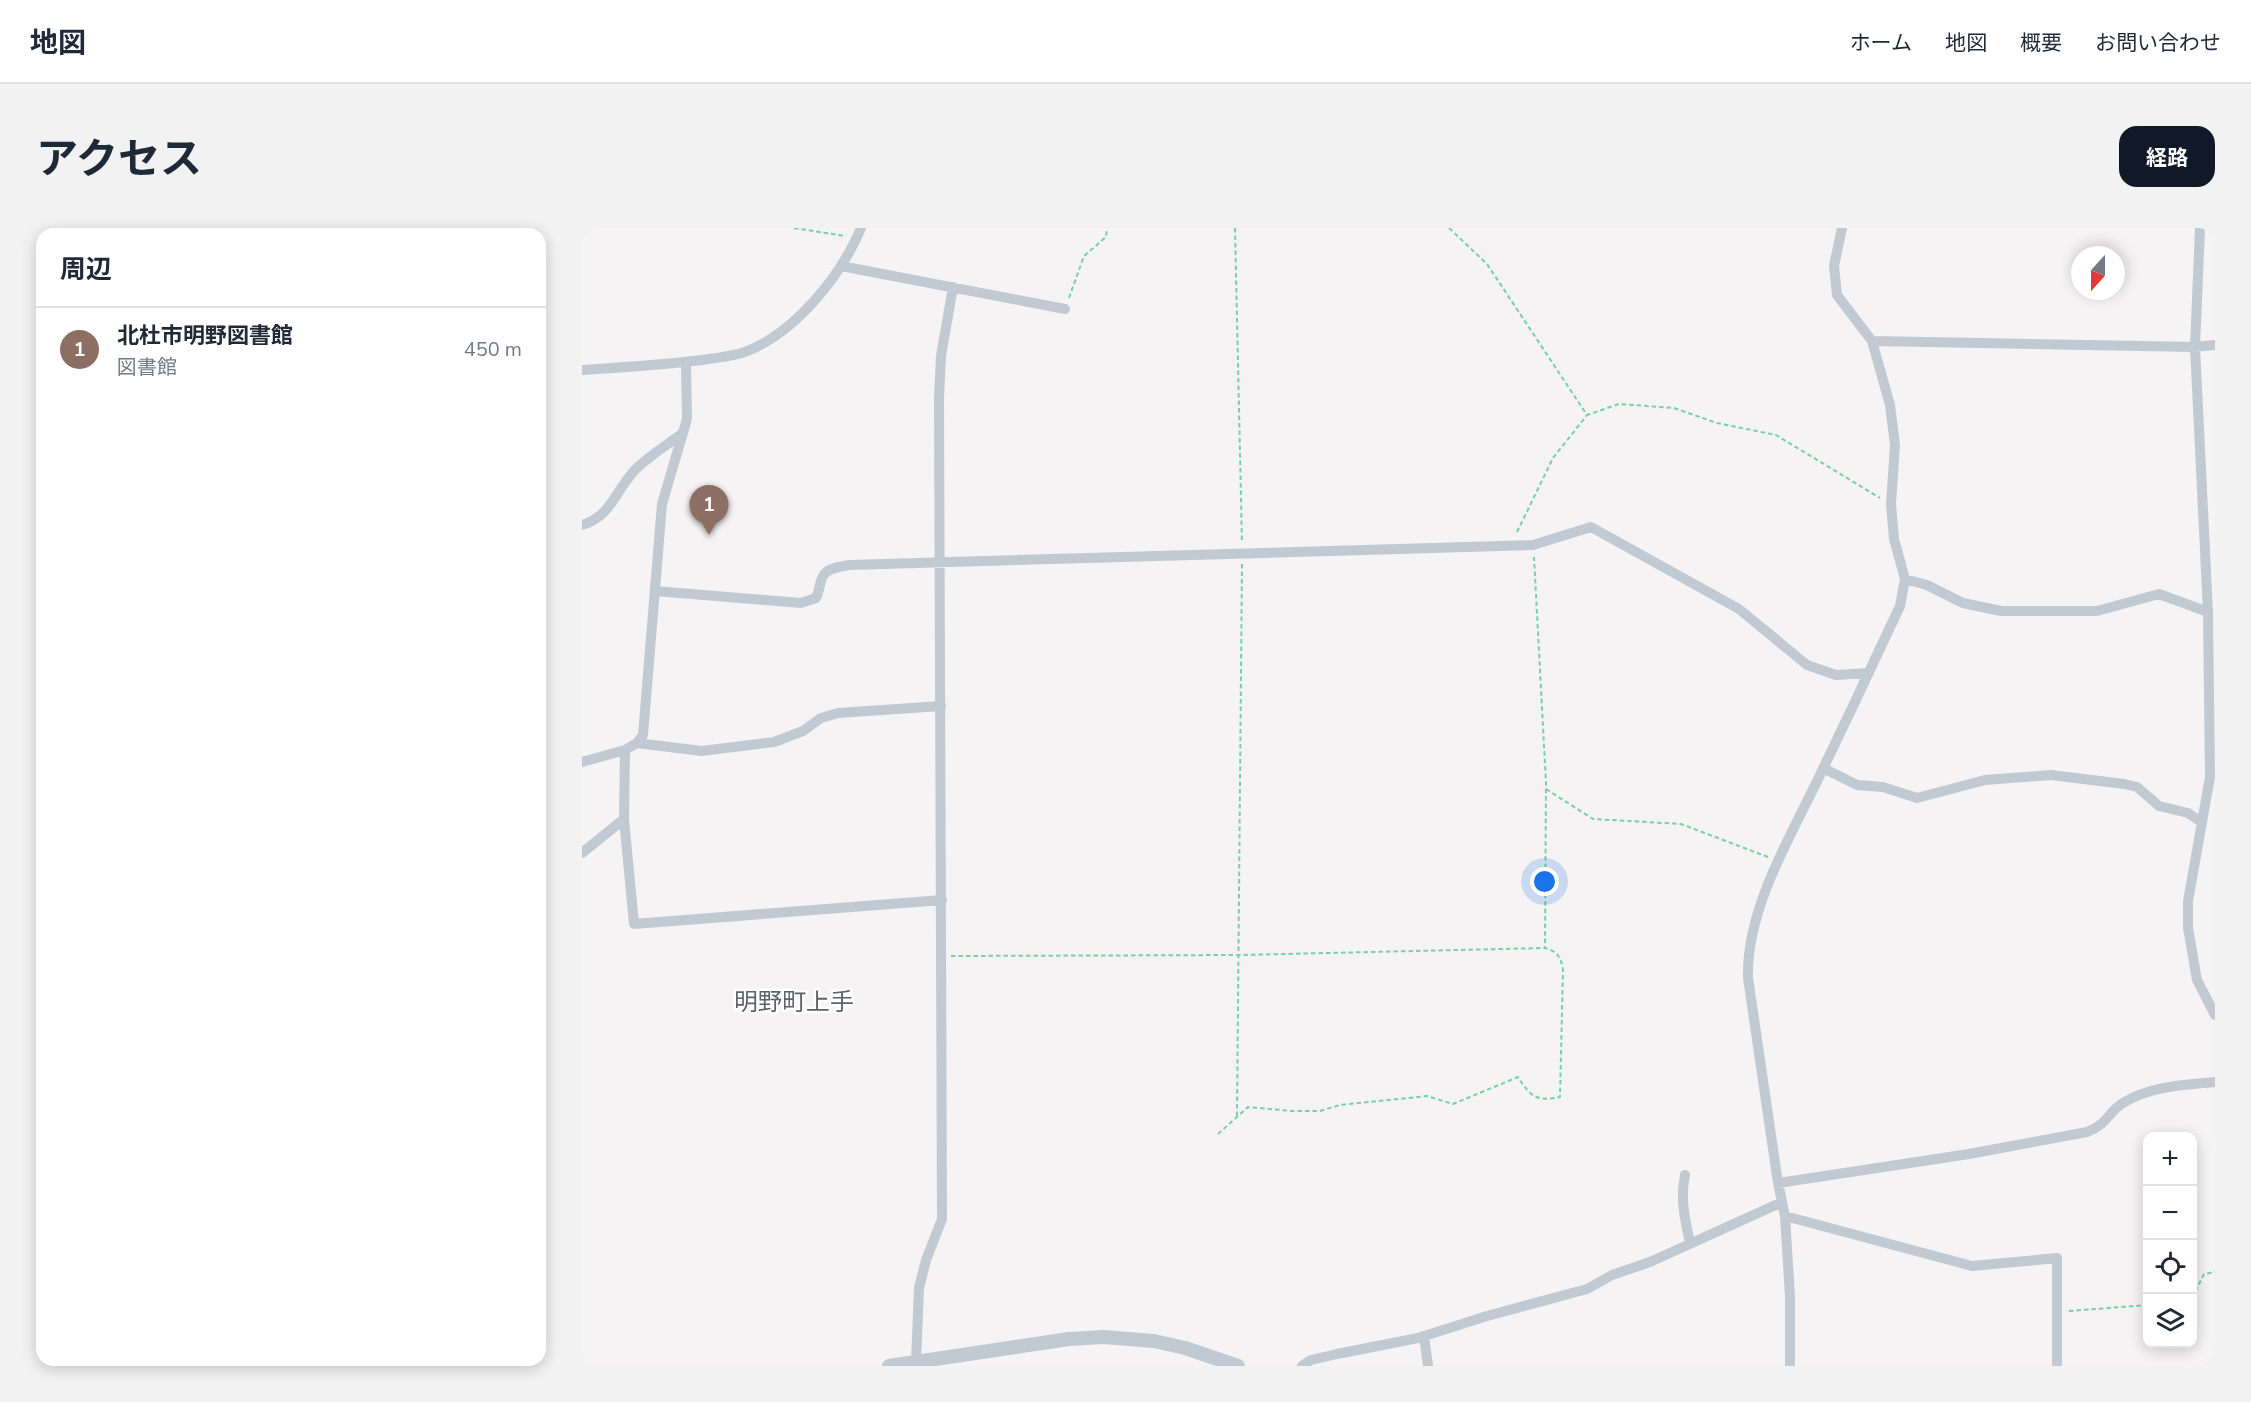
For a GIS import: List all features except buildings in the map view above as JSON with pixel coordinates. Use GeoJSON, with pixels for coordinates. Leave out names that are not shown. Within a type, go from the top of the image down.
{"type":"FeatureCollection","features":[{"type":"Feature","properties":{"kind":"street"},"geometry":{"type":"LineString","coordinates":[[1790,1366],[1790,1297],[1785,1216],[1778,1183],[1747,959],[1762,901],[1900,606],[1905,579],[1894,539],[1891,504],[1895,445],[1890,405],[1872,341],[1837,295],[1834,266],[1842,228]]}},
{"type":"Feature","properties":{"kind":"street"},"geometry":{"type":"LineString","coordinates":[[2200,228],[2195,348],[2208,612],[2210,777],[2188,902],[2188,928],[2197,980],[2215,1015]]}},
{"type":"Feature","properties":{"kind":"street"},"geometry":{"type":"LineString","coordinates":[[582,370],[686,362],[743,353],[765,343],[787,327],[811,303],[841,266],[859,233]]}},
{"type":"Feature","properties":{"kind":"street"},"geometry":{"type":"LineString","coordinates":[[841,266],[1065,309]]}},
{"type":"Feature","properties":{"kind":"street"},"geometry":{"type":"LineString","coordinates":[[916,1361],[919,1288],[926,1260],[942,1219],[939,430],[941,356],[953,287]]}},
{"type":"Feature","properties":{"kind":"street"},"geometry":{"type":"LineString","coordinates":[[1872,341],[2195,348],[2213,345]]}},
{"type":"Feature","properties":{"kind":"street"},"geometry":{"type":"LineString","coordinates":[[638,744],[643,735],[662,504],[687,418],[686,362]]}},
{"type":"Feature","properties":{"kind":"street"},"geometry":{"type":"LineString","coordinates":[[582,525],[594,522],[605,513],[638,467],[683,432]]}},
{"type":"Feature","properties":{"kind":"street"},"geometry":{"type":"LineString","coordinates":[[655,591],[801,603],[816,598],[821,589],[822,579],[836,567],[1533,545],[1591,527],[1739,609],[1807,665],[1836,675],[1869,674]]}},
{"type":"Feature","properties":{"kind":"street"},"geometry":{"type":"LineString","coordinates":[[1905,579],[1927,585],[1963,603],[2001,611],[2097,611],[2159,594],[2208,612]]}},
{"type":"Feature","properties":{"kind":"street"},"geometry":{"type":"LineString","coordinates":[[582,762],[638,744],[702,751],[774,742],[803,731],[821,718],[838,713],[941,706]]}},
{"type":"Feature","properties":{"kind":"street"},"geometry":{"type":"LineString","coordinates":[[624,750],[624,819],[634,924],[942,900]]}},
{"type":"Feature","properties":{"kind":"street"},"geometry":{"type":"LineString","coordinates":[[1823,768],[1857,785],[1883,787],[1917,798],[1986,780],[2051,775],[2124,784],[2137,787],[2159,806],[2188,813],[2202,822]]}},
{"type":"Feature","properties":{"kind":"street"},"geometry":{"type":"LineString","coordinates":[[582,853],[624,819]]}},
{"type":"Feature","properties":{"kind":"street"},"geometry":{"type":"LineString","coordinates":[[1778,1183],[1969,1154],[2087,1132],[2100,1127],[2121,1104],[2140,1094],[2159,1089],[2215,1082]]}},
{"type":"Feature","properties":{"kind":"street"},"geometry":{"type":"LineString","coordinates":[[1684,1175],[1683,1209],[1689,1243]]}},
{"type":"Feature","properties":{"kind":"street"},"geometry":{"type":"LineString","coordinates":[[1302,1366],[1311,1360],[1424,1336],[1486,1316],[1587,1289],[1612,1275],[1650,1262],[1782,1202]]}},
{"type":"Feature","properties":{"kind":"street"},"geometry":{"type":"LineString","coordinates":[[1785,1216],[1971,1266],[2057,1258],[2057,1366]]}},
{"type":"Feature","properties":{"kind":"street"},"geometry":{"type":"LineString","coordinates":[[1424,1336],[1428,1366]]}},
{"type":"Feature","properties":{"kind":"street"},"geometry":{"type":"LineString","coordinates":[[890,1366],[1069,1339],[1103,1337],[1154,1341],[1185,1348],[1238,1366]]}},
{"type":"Feature","properties":{"kind":"path"},"geometry":{"type":"LineString","coordinates":[[794,228],[859,233]]}},
{"type":"Feature","properties":{"kind":"path"},"geometry":{"type":"LineString","coordinates":[[1065,309],[1084,256],[1106,237],[1107,228]]}},
{"type":"Feature","properties":{"kind":"path"},"geometry":{"type":"LineString","coordinates":[[1235,228],[1242,553],[1237,1117]]}},
{"type":"Feature","properties":{"kind":"path"},"geometry":{"type":"LineString","coordinates":[[1449,228],[1487,264],[1587,415]]}},
{"type":"Feature","properties":{"kind":"path"},"geometry":{"type":"LineString","coordinates":[[1511,546],[1553,458],[1587,415],[1619,404],[1674,408],[1717,423],[1776,435],[1891,504]]}},
{"type":"Feature","properties":{"kind":"path"},"geometry":{"type":"LineString","coordinates":[[1533,545],[1545,788],[1545,948]]}},
{"type":"Feature","properties":{"kind":"path"},"geometry":{"type":"LineString","coordinates":[[1545,788],[1593,819],[1681,824],[1779,862]]}},
{"type":"Feature","properties":{"kind":"path"},"geometry":{"type":"LineString","coordinates":[[942,956],[1240,955],[1545,948],[1557,952],[1562,959],[1560,1098],[1547,1100],[1535,1097],[1526,1090],[1518,1077],[1453,1104],[1427,1096],[1340,1105],[1320,1111],[1248,1107],[1218,1134]]}},
{"type":"Feature","properties":{"kind":"path"},"geometry":{"type":"LineString","coordinates":[[2195,1294],[2204,1274],[2215,1272]]}},
{"type":"Feature","properties":{"kind":"path"},"geometry":{"type":"LineString","coordinates":[[2057,1312],[2143,1305]]}},
{"type":"Feature","properties":{"kind":"place","name":"北杜市明野図書館"},"geometry":{"type":"Point","coordinates":[709,535]}},
{"type":"Feature","properties":{"kind":"district","name":"明野町上手"},"geometry":{"type":"Point","coordinates":[794,1002]}}]}
